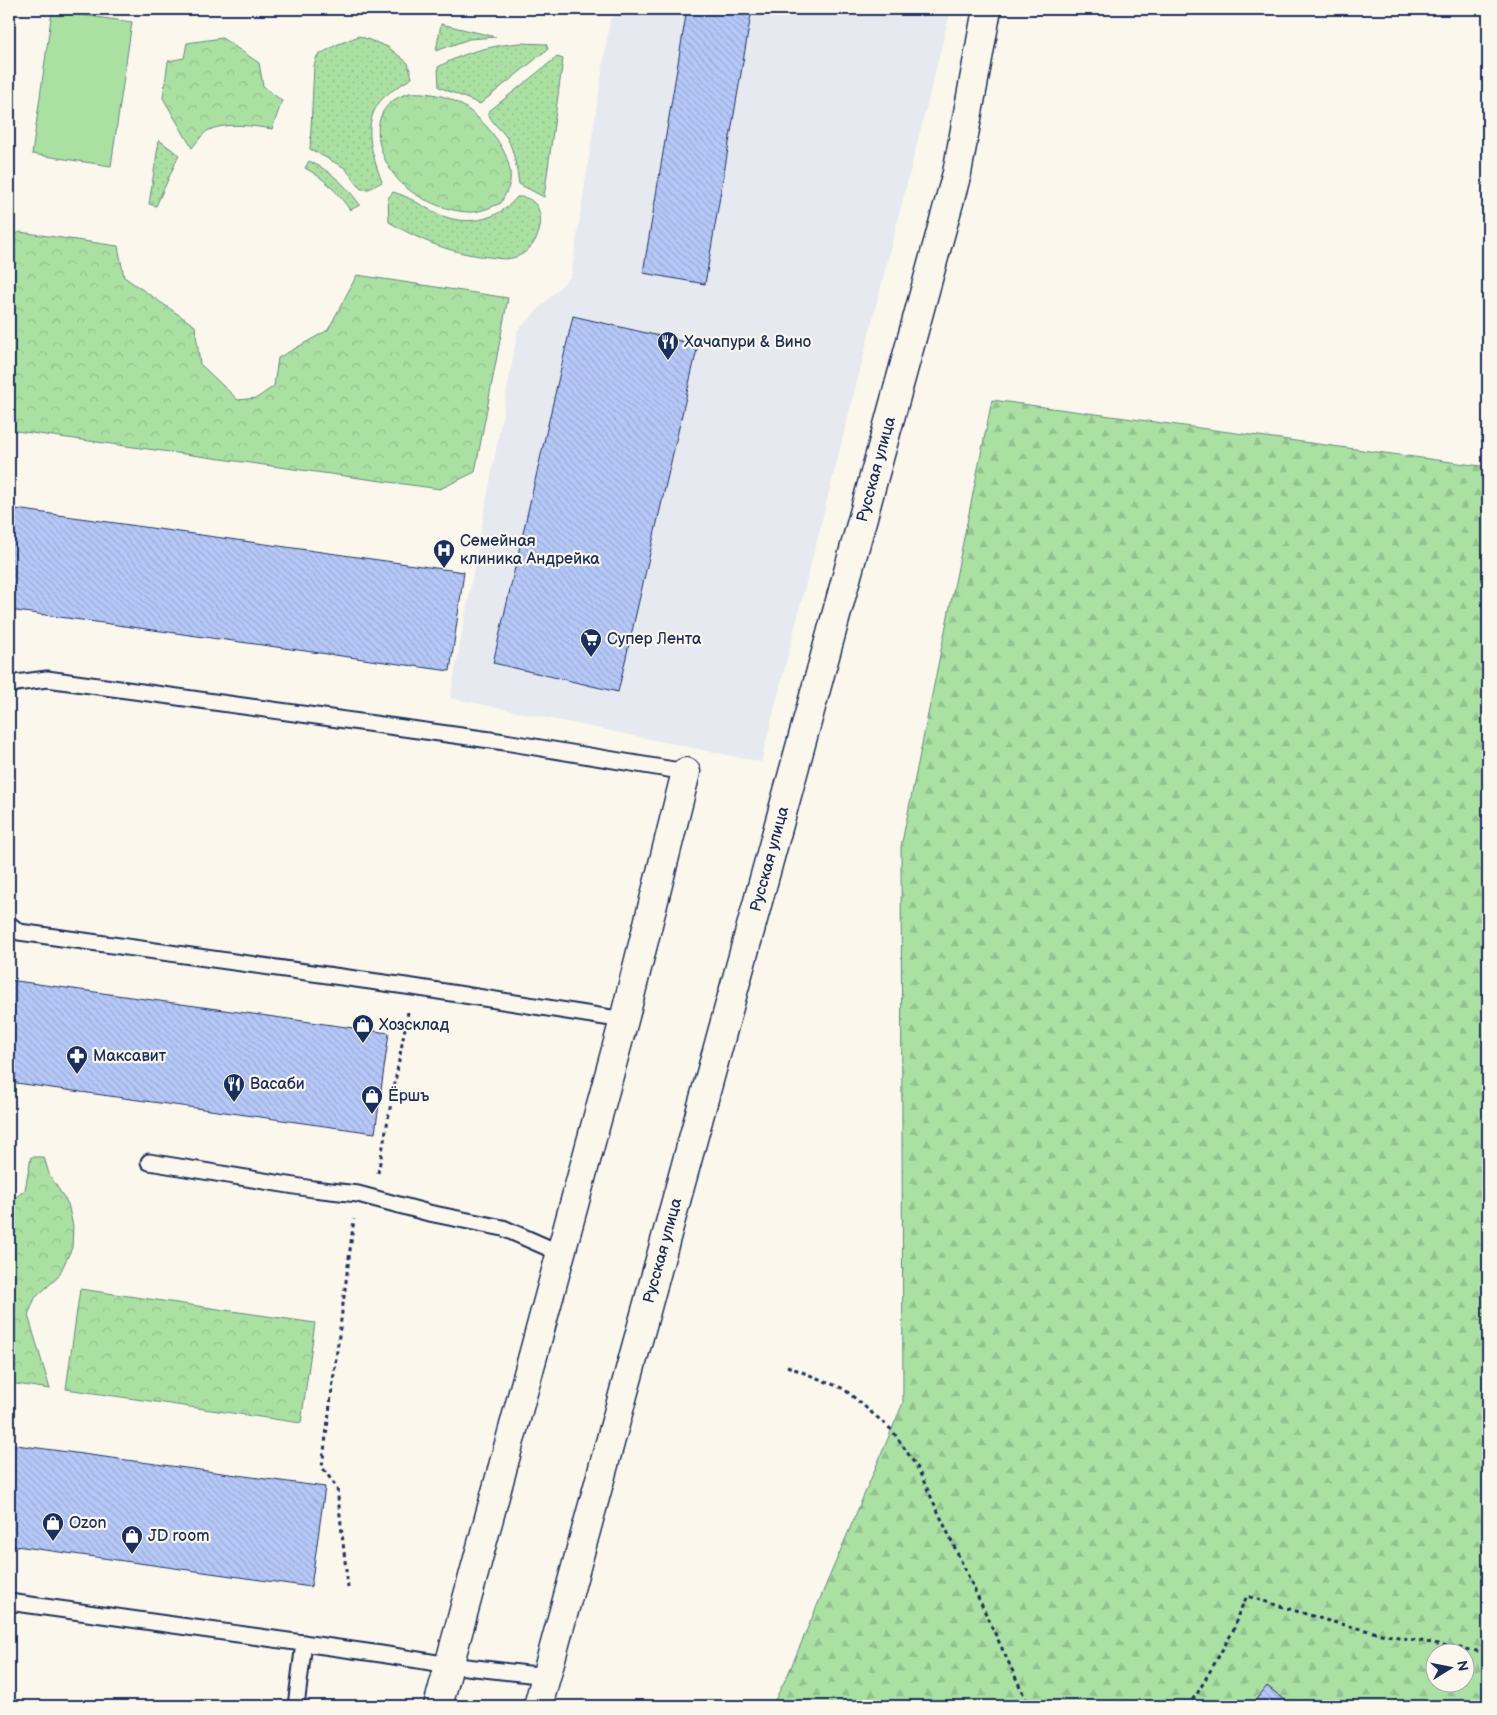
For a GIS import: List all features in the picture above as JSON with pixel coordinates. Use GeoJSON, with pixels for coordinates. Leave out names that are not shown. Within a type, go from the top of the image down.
{"type":"FeatureCollection","features":[{"type":"Feature","properties":{"kind":"street","name":"Русская улица"},"geometry":{"type":"LineString","coordinates":[[538,1706],[954,183],[987,9]]}},
{"type":"Feature","properties":{"kind":"street"},"geometry":{"type":"LineString","coordinates":[[438,1706],[624,1020],[686,772]]}},
{"type":"Feature","properties":{"kind":"lane"},"geometry":{"type":"LineString","coordinates":[[9,686],[16,683],[47,679],[497,741],[686,772]]}},
{"type":"Feature","properties":{"kind":"lane"},"geometry":{"type":"LineString","coordinates":[[9,924],[19,932],[413,987],[624,1020]]}},
{"type":"Feature","properties":{"kind":"lane"},"geometry":{"type":"LineString","coordinates":[[150,1162],[313,1189],[358,1194],[429,1213],[503,1228],[560,1253]]}},
{"type":"Feature","properties":{"kind":"lane"},"geometry":{"type":"LineString","coordinates":[[9,1602],[304,1643],[449,1666],[546,1676]]}},
{"type":"Feature","properties":{"kind":"lane"},"geometry":{"type":"LineString","coordinates":[[296,1706],[304,1643]]}},
{"type":"Feature","properties":{"kind":"path"},"geometry":{"type":"LineString","coordinates":[[373,1198],[404,1035]]}},
{"type":"Feature","properties":{"kind":"path"},"geometry":{"type":"LineString","coordinates":[[348,1588],[337,1488],[322,1467],[358,1194]]}},
{"type":"Feature","properties":{"kind":"path"},"geometry":{"type":"LineString","coordinates":[[787,1366],[844,1389],[892,1430],[917,1467],[1029,1706]]}},
{"type":"Feature","properties":{"kind":"path"},"geometry":{"type":"LineString","coordinates":[[1187,1706],[1197,1694],[1233,1631],[1247,1596],[1329,1621],[1382,1634],[1488,1653]]}},
{"type":"Feature","properties":{"kind":"shaded area"},"geometry":{"type":"Polygon","coordinates":[[[627,9],[951,9],[761,762],[450,698],[518,330],[571,276],[610,19],[627,9]]]}},
{"type":"Feature","properties":{"kind":"green space"},"geometry":{"type":"Polygon","coordinates":[[[52,11],[132,22],[111,166],[32,154],[52,11]]]}},
{"type":"Feature","properties":{"kind":"green space"},"geometry":{"type":"Polygon","coordinates":[[[441,24],[496,37],[469,39],[436,51],[441,24]]]}},
{"type":"Feature","properties":{"kind":"green space"},"geometry":{"type":"Polygon","coordinates":[[[359,36],[388,47],[408,63],[412,78],[383,98],[376,107],[372,117],[370,138],[382,182],[369,189],[361,189],[345,168],[310,149],[314,66],[317,56],[336,45],[359,36]]]}},
{"type":"Feature","properties":{"kind":"green space"},"geometry":{"type":"Polygon","coordinates":[[[222,38],[259,63],[263,86],[282,101],[272,129],[240,125],[223,126],[209,130],[192,148],[163,98],[168,61],[184,58],[187,43],[222,38]]]}},
{"type":"Feature","properties":{"kind":"green space"},"geometry":{"type":"Polygon","coordinates":[[[520,43],[546,44],[548,49],[480,104],[439,87],[438,67],[478,50],[520,43]]]}},
{"type":"Feature","properties":{"kind":"green space"},"geometry":{"type":"Polygon","coordinates":[[[557,57],[563,59],[544,197],[519,184],[512,148],[488,112],[557,57]]]}},
{"type":"Feature","properties":{"kind":"green space"},"geometry":{"type":"Polygon","coordinates":[[[410,93],[439,95],[459,103],[491,132],[500,144],[510,169],[508,190],[501,203],[476,212],[460,211],[433,203],[416,195],[402,184],[385,160],[380,147],[378,133],[380,120],[385,108],[395,99],[410,93]]]}},
{"type":"Feature","properties":{"kind":"green space"},"geometry":{"type":"Polygon","coordinates":[[[159,140],[179,155],[156,206],[149,204],[159,140]]]}},
{"type":"Feature","properties":{"kind":"green space"},"geometry":{"type":"Polygon","coordinates":[[[309,161],[324,169],[338,180],[360,205],[350,210],[331,186],[305,168],[309,161]]]}},
{"type":"Feature","properties":{"kind":"green space"},"geometry":{"type":"Polygon","coordinates":[[[393,192],[436,213],[458,220],[469,221],[490,217],[500,212],[517,197],[528,199],[536,205],[540,214],[538,235],[532,245],[523,253],[509,259],[450,250],[425,241],[389,222],[388,198],[393,192]]]}},
{"type":"Feature","properties":{"kind":"green space"},"geometry":{"type":"Polygon","coordinates":[[[20,232],[118,246],[124,277],[195,326],[200,364],[238,400],[257,398],[274,386],[278,358],[328,330],[357,275],[508,298],[475,472],[440,489],[9,430],[9,238],[20,232]]]}},
{"type":"Feature","properties":{"kind":"green space"},"geometry":{"type":"Polygon","coordinates":[[[992,400],[1488,467],[1488,1706],[772,1706],[789,1672],[903,1403],[901,847],[992,400]]]}},
{"type":"Feature","properties":{"kind":"green space"},"geometry":{"type":"Polygon","coordinates":[[[31,1157],[44,1157],[49,1174],[68,1204],[73,1226],[72,1248],[58,1277],[35,1298],[28,1315],[50,1389],[9,1383],[9,1194],[16,1197],[25,1190],[31,1157]]]}},
{"type":"Feature","properties":{"kind":"green space"},"geometry":{"type":"Polygon","coordinates":[[[80,1289],[315,1323],[301,1423],[66,1389],[80,1289]]]}},
{"type":"Feature","properties":{"kind":"building"},"geometry":{"type":"Polygon","coordinates":[[[687,9],[752,9],[705,284],[643,273],[687,9]]]}},
{"type":"Feature","properties":{"kind":"building"},"geometry":{"type":"Polygon","coordinates":[[[573,316],[698,345],[618,692],[493,663],[573,316]]]}},
{"type":"Feature","properties":{"kind":"building"},"geometry":{"type":"Polygon","coordinates":[[[16,509],[464,572],[450,671],[9,610],[9,561],[16,509]]]}},
{"type":"Feature","properties":{"kind":"building"},"geometry":{"type":"Polygon","coordinates":[[[9,980],[389,1033],[375,1133],[9,1082],[9,980]]]}},
{"type":"Feature","properties":{"kind":"building"},"geometry":{"type":"Polygon","coordinates":[[[9,1444],[325,1487],[311,1587],[9,1545],[9,1444]]]}},
{"type":"Feature","properties":{"kind":"building"},"geometry":{"type":"Polygon","coordinates":[[[1267,1686],[1293,1706],[1251,1706],[1267,1686]]]}},
{"type":"Feature","properties":{"kind":"place","name":"Хачапури & Вино"},"geometry":{"type":"Point","coordinates":[668,361]}},
{"type":"Feature","properties":{"kind":"place","name":"Семейная клиника Андрейка"},"geometry":{"type":"Point","coordinates":[444,569]}},
{"type":"Feature","properties":{"kind":"place","name":"Супер Лента"},"geometry":{"type":"Point","coordinates":[591,658]}},
{"type":"Feature","properties":{"kind":"place","name":"Хозсклад"},"geometry":{"type":"Point","coordinates":[363,1044]}},
{"type":"Feature","properties":{"kind":"place","name":"Максавит"},"geometry":{"type":"Point","coordinates":[77,1075]}},
{"type":"Feature","properties":{"kind":"place","name":"Васаби"},"geometry":{"type":"Point","coordinates":[234,1103]}},
{"type":"Feature","properties":{"kind":"place","name":"Ёршъ"},"geometry":{"type":"Point","coordinates":[372,1115]}},
{"type":"Feature","properties":{"kind":"place","name":"Ozon"},"geometry":{"type":"Point","coordinates":[53,1542]}},
{"type":"Feature","properties":{"kind":"place","name":"JD room"},"geometry":{"type":"Point","coordinates":[132,1555]}}]}
